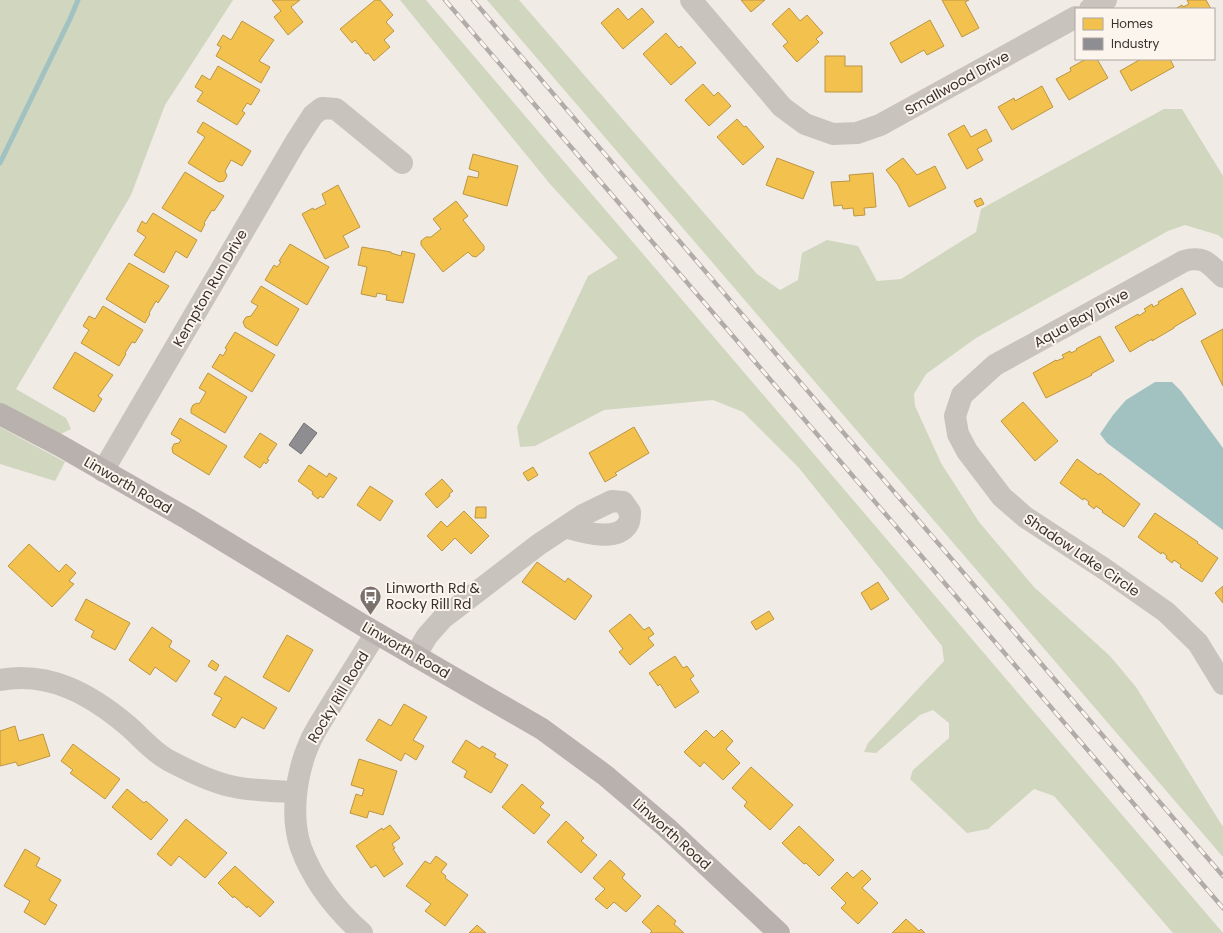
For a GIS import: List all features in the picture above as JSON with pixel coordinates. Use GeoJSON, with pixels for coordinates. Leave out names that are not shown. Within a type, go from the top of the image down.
{"type":"FeatureCollection","features":[{"type":"Feature","properties":{"kind":"main road","name":"Linworth Road"},"geometry":{"type":"LineString","coordinates":[[0,414],[59,445],[199,526],[376,633],[542,729],[606,776],[667,828],[779,933]]}},
{"type":"Feature","properties":{"kind":"street","name":"Smallwood Drive"},"geometry":{"type":"LineString","coordinates":[[690,0],[782,107],[805,124],[833,134],[857,133],[880,125],[1075,18]]}},
{"type":"Feature","properties":{"kind":"street"},"geometry":{"type":"LineString","coordinates":[[1092,8],[1106,0]]}},
{"type":"Feature","properties":{"kind":"street","name":"Kempton Run Drive"},"geometry":{"type":"LineString","coordinates":[[103,471],[295,143],[313,115],[322,108],[336,109],[402,163]]}},
{"type":"Feature","properties":{"kind":"street","name":"Aqua Bay Drive"},"geometry":{"type":"LineString","coordinates":[[955,416],[962,395],[995,365],[1184,261],[1194,258],[1205,261],[1223,277]]}},
{"type":"Feature","properties":{"kind":"street","name":"Shadow Lake Circle"},"geometry":{"type":"LineString","coordinates":[[955,416],[958,434],[967,451],[1002,497],[1025,517],[1106,570],[1166,612],[1198,643],[1223,684]]}},
{"type":"Feature","properties":{"kind":"street"},"geometry":{"type":"LineString","coordinates":[[415,656],[427,636],[443,618],[538,545],[565,527]]}},
{"type":"Feature","properties":{"kind":"street","name":"Rocky Rill Road"},"geometry":{"type":"LineString","coordinates":[[362,933],[346,919],[311,870],[301,847],[296,820],[295,792],[309,744],[319,724],[376,633]]}},
{"type":"Feature","properties":{"kind":"street"},"geometry":{"type":"LineString","coordinates":[[0,680],[24,678],[54,682],[78,690],[126,724],[167,760],[203,776],[234,787],[295,792]]}},
{"type":"Feature","properties":{"kind":"green space"},"geometry":{"type":"Polygon","coordinates":[[[0,0],[233,0],[165,105],[131,195],[16,389],[66,418],[71,429],[61,434],[0,404],[0,0]]]}},
{"type":"Feature","properties":{"kind":"green space"},"geometry":{"type":"Polygon","coordinates":[[[400,0],[426,0],[1223,933],[1173,933],[1054,796],[1034,789],[988,829],[967,833],[910,779],[913,770],[949,738],[949,723],[933,710],[920,715],[876,753],[864,752],[868,743],[944,661],[942,646],[799,468],[743,412],[713,400],[604,410],[535,446],[520,447],[517,427],[588,276],[618,258],[550,184],[400,0]]]}},
{"type":"Feature","properties":{"kind":"green space"},"geometry":{"type":"Polygon","coordinates":[[[487,0],[519,0],[757,274],[780,290],[798,280],[802,253],[827,240],[858,246],[877,281],[901,279],[976,232],[981,209],[1164,109],[1182,109],[1223,176],[1223,239],[1218,235],[1185,225],[1168,231],[976,338],[926,374],[914,394],[915,406],[941,463],[979,522],[1034,587],[1110,656],[1136,687],[1223,827],[1223,857],[487,0]]]}},
{"type":"Feature","properties":{"kind":"green space"},"geometry":{"type":"Polygon","coordinates":[[[0,427],[65,462],[55,481],[0,464],[0,427]]]}},
{"type":"Feature","properties":{"kind":"water"},"geometry":{"type":"Polygon","coordinates":[[[1155,382],[1172,382],[1181,391],[1223,448],[1223,530],[1107,443],[1100,434],[1113,415],[1126,400],[1155,382]]]}},
{"type":"Feature","properties":{"kind":"building: Homes"},"geometry":{"type":"Polygon","coordinates":[[[272,0],[300,0],[291,7],[303,22],[288,35],[274,17],[281,11],[272,0]]]}},
{"type":"Feature","properties":{"kind":"building: Homes"},"geometry":{"type":"Polygon","coordinates":[[[375,0],[380,0],[393,15],[386,22],[394,31],[384,40],[390,47],[374,61],[368,53],[366,54],[355,40],[352,43],[340,29],[375,0]]]}},
{"type":"Feature","properties":{"kind":"building: Homes"},"geometry":{"type":"Polygon","coordinates":[[[741,0],[765,0],[751,12],[741,0]]]}},
{"type":"Feature","properties":{"kind":"building: Homes"},"geometry":{"type":"Polygon","coordinates":[[[942,0],[969,0],[965,2],[979,28],[962,37],[942,0]]]}},
{"type":"Feature","properties":{"kind":"building: Homes"},"geometry":{"type":"Polygon","coordinates":[[[1187,0],[1206,0],[1210,8],[1177,8],[1182,5],[1183,7],[1189,4],[1187,0]]]}},
{"type":"Feature","properties":{"kind":"building: Homes"},"geometry":{"type":"Polygon","coordinates":[[[618,8],[628,20],[642,8],[654,22],[623,49],[601,23],[618,8]]]}},
{"type":"Feature","properties":{"kind":"building: Homes"},"geometry":{"type":"Polygon","coordinates":[[[789,8],[800,21],[807,15],[823,33],[816,39],[819,42],[797,62],[783,46],[788,42],[772,24],[789,8]]]}},
{"type":"Feature","properties":{"kind":"building: Homes"},"geometry":{"type":"Polygon","coordinates":[[[930,20],[944,46],[927,55],[924,50],[901,63],[890,43],[930,20]]]}},
{"type":"Feature","properties":{"kind":"building: Homes"},"geometry":{"type":"Polygon","coordinates":[[[242,21],[274,40],[259,61],[270,67],[261,83],[216,56],[221,47],[217,45],[223,35],[231,40],[242,21]]]}},
{"type":"Feature","properties":{"kind":"building: Homes"},"geometry":{"type":"Polygon","coordinates":[[[666,33],[679,48],[681,46],[696,63],[671,85],[643,54],[666,33]]]}},
{"type":"Feature","properties":{"kind":"building: Homes"},"geometry":{"type":"Polygon","coordinates":[[[825,56],[845,56],[845,66],[862,66],[862,92],[825,92],[825,56]]]}},
{"type":"Feature","properties":{"kind":"building: Homes"},"geometry":{"type":"Polygon","coordinates":[[[1084,60],[1098,60],[1108,78],[1069,100],[1056,79],[1071,71],[1070,68],[1084,60]]]}},
{"type":"Feature","properties":{"kind":"building: Homes"},"geometry":{"type":"Polygon","coordinates":[[[1139,60],[1170,60],[1174,67],[1131,91],[1120,71],[1139,60]]]}},
{"type":"Feature","properties":{"kind":"building: Homes"},"geometry":{"type":"Polygon","coordinates":[[[218,66],[260,90],[251,105],[247,103],[242,111],[245,113],[237,125],[197,101],[203,92],[195,87],[202,75],[210,80],[218,66]]]}},
{"type":"Feature","properties":{"kind":"building: Homes"},"geometry":{"type":"Polygon","coordinates":[[[703,84],[714,96],[718,92],[731,106],[709,126],[685,100],[703,84]]]}},
{"type":"Feature","properties":{"kind":"building: Homes"},"geometry":{"type":"Polygon","coordinates":[[[1042,86],[1053,107],[1012,130],[998,107],[1014,98],[1015,101],[1042,86]]]}},
{"type":"Feature","properties":{"kind":"building: Homes"},"geometry":{"type":"Polygon","coordinates":[[[737,119],[744,127],[746,126],[764,147],[743,165],[717,137],[737,119]]]}},
{"type":"Feature","properties":{"kind":"building: Homes"},"geometry":{"type":"Polygon","coordinates":[[[203,122],[251,151],[242,166],[231,160],[225,171],[227,176],[224,181],[219,182],[188,163],[205,137],[197,132],[203,122]]]}},
{"type":"Feature","properties":{"kind":"building: Homes"},"geometry":{"type":"Polygon","coordinates":[[[964,125],[971,137],[986,129],[992,141],[977,149],[983,160],[967,169],[948,134],[964,125]]]}},
{"type":"Feature","properties":{"kind":"building: Homes"},"geometry":{"type":"Polygon","coordinates":[[[473,154],[518,166],[507,206],[463,194],[468,176],[478,178],[479,172],[469,169],[473,154]]]}},
{"type":"Feature","properties":{"kind":"building: Homes"},"geometry":{"type":"Polygon","coordinates":[[[777,158],[814,172],[803,199],[766,185],[777,158]]]}},
{"type":"Feature","properties":{"kind":"building: Homes"},"geometry":{"type":"Polygon","coordinates":[[[903,158],[917,175],[935,166],[946,188],[909,207],[898,185],[886,170],[903,158]]]}},
{"type":"Feature","properties":{"kind":"building: Homes"},"geometry":{"type":"Polygon","coordinates":[[[185,172],[224,196],[214,211],[212,210],[204,223],[205,224],[201,232],[162,208],[185,172]]]}},
{"type":"Feature","properties":{"kind":"building: Homes"},"geometry":{"type":"Polygon","coordinates":[[[873,173],[876,207],[864,208],[865,215],[854,216],[853,208],[843,209],[842,205],[834,206],[831,182],[850,181],[849,175],[873,173]]]}},
{"type":"Feature","properties":{"kind":"building: Homes"},"geometry":{"type":"Polygon","coordinates":[[[338,185],[360,227],[343,236],[349,247],[325,259],[302,214],[313,208],[314,210],[326,204],[322,194],[338,185]]]}},
{"type":"Feature","properties":{"kind":"building: Homes"},"geometry":{"type":"Polygon","coordinates":[[[981,198],[984,204],[977,207],[974,201],[981,198]]]}},
{"type":"Feature","properties":{"kind":"building: Homes"},"geometry":{"type":"Polygon","coordinates":[[[456,201],[468,216],[463,220],[484,246],[484,250],[476,257],[472,256],[468,252],[443,272],[421,245],[421,241],[426,237],[431,237],[441,229],[433,219],[456,201]]]}},
{"type":"Feature","properties":{"kind":"building: Homes"},"geometry":{"type":"Polygon","coordinates":[[[153,213],[197,240],[187,258],[176,251],[164,273],[134,255],[146,237],[137,231],[142,221],[146,224],[153,213]]]}},
{"type":"Feature","properties":{"kind":"building: Homes"},"geometry":{"type":"Polygon","coordinates":[[[290,244],[329,267],[307,305],[265,280],[274,265],[277,267],[281,262],[279,261],[290,244]]]}},
{"type":"Feature","properties":{"kind":"building: Homes"},"geometry":{"type":"Polygon","coordinates":[[[362,247],[391,252],[401,256],[402,251],[415,254],[403,303],[386,300],[387,295],[377,293],[376,297],[361,294],[367,267],[358,265],[362,247]]]}},
{"type":"Feature","properties":{"kind":"building: Homes"},"geometry":{"type":"Polygon","coordinates":[[[129,263],[169,286],[158,303],[156,301],[145,323],[106,299],[129,263]]]}},
{"type":"Feature","properties":{"kind":"building: Homes"},"geometry":{"type":"Polygon","coordinates":[[[261,286],[299,309],[277,346],[245,327],[243,322],[246,317],[251,316],[258,306],[251,302],[261,286]]]}},
{"type":"Feature","properties":{"kind":"building: Homes"},"geometry":{"type":"Polygon","coordinates":[[[1182,288],[1196,314],[1152,341],[1152,339],[1130,352],[1115,327],[1138,314],[1139,316],[1146,311],[1144,309],[1152,304],[1153,307],[1159,304],[1158,302],[1182,288]]]}},
{"type":"Feature","properties":{"kind":"building: Homes"},"geometry":{"type":"Polygon","coordinates":[[[103,306],[143,330],[135,343],[132,342],[119,366],[81,343],[89,330],[83,326],[89,316],[95,319],[103,306]]]}},
{"type":"Feature","properties":{"kind":"building: Homes"},"geometry":{"type":"Polygon","coordinates":[[[1223,329],[1223,386],[1201,341],[1223,329]]]}},
{"type":"Feature","properties":{"kind":"building: Homes"},"geometry":{"type":"Polygon","coordinates":[[[235,332],[275,355],[252,392],[212,367],[220,354],[223,356],[227,349],[225,348],[235,332]]]}},
{"type":"Feature","properties":{"kind":"building: Homes"},"geometry":{"type":"Polygon","coordinates":[[[1100,336],[1114,361],[1091,374],[1092,375],[1046,398],[1033,373],[1056,360],[1064,358],[1062,355],[1070,351],[1071,353],[1077,350],[1076,349],[1100,336]]]}},
{"type":"Feature","properties":{"kind":"building: Homes"},"geometry":{"type":"Polygon","coordinates":[[[75,352],[113,375],[98,396],[102,399],[94,412],[53,388],[75,352]]]}},
{"type":"Feature","properties":{"kind":"building: Homes"},"geometry":{"type":"Polygon","coordinates":[[[208,373],[247,397],[225,433],[191,413],[193,405],[197,403],[199,404],[206,392],[199,388],[208,373]]]}},
{"type":"Feature","properties":{"kind":"building: Homes"},"geometry":{"type":"Polygon","coordinates":[[[1023,402],[1058,441],[1035,461],[1001,421],[1023,402]]]}},
{"type":"Feature","properties":{"kind":"building: Homes"},"geometry":{"type":"Polygon","coordinates":[[[180,418],[227,446],[209,475],[173,453],[172,448],[174,444],[179,443],[181,440],[171,434],[180,418]]]}},
{"type":"Feature","properties":{"kind":"building: Homes"},"geometry":{"type":"Polygon","coordinates":[[[634,427],[649,453],[615,473],[617,475],[605,482],[589,453],[634,427]]]}},
{"type":"Feature","properties":{"kind":"building: Homes"},"geometry":{"type":"Polygon","coordinates":[[[260,433],[277,444],[267,459],[269,460],[266,464],[264,462],[260,468],[244,457],[260,433]]]}},
{"type":"Feature","properties":{"kind":"building: Homes"},"geometry":{"type":"Polygon","coordinates":[[[1077,459],[1099,475],[1100,473],[1140,504],[1124,527],[1096,506],[1094,509],[1084,498],[1083,500],[1060,483],[1077,459]]]}},
{"type":"Feature","properties":{"kind":"building: Homes"},"geometry":{"type":"Polygon","coordinates":[[[309,465],[327,477],[329,473],[337,478],[323,498],[320,496],[318,499],[312,494],[313,492],[298,481],[309,465]]]}},
{"type":"Feature","properties":{"kind":"building: Homes"},"geometry":{"type":"Polygon","coordinates":[[[533,467],[538,475],[528,481],[523,473],[533,467]]]}},
{"type":"Feature","properties":{"kind":"building: Homes"},"geometry":{"type":"Polygon","coordinates":[[[442,479],[453,491],[449,494],[450,496],[437,508],[425,494],[442,479]]]}},
{"type":"Feature","properties":{"kind":"building: Homes"},"geometry":{"type":"Polygon","coordinates":[[[370,486],[393,501],[380,521],[357,505],[370,486]]]}},
{"type":"Feature","properties":{"kind":"building: Homes"},"geometry":{"type":"Polygon","coordinates":[[[476,507],[486,507],[486,518],[475,518],[476,507]]]}},
{"type":"Feature","properties":{"kind":"building: Homes"},"geometry":{"type":"Polygon","coordinates":[[[464,511],[489,536],[471,554],[455,538],[442,551],[427,536],[441,521],[447,527],[464,511]]]}},
{"type":"Feature","properties":{"kind":"building: Homes"},"geometry":{"type":"Polygon","coordinates":[[[1155,513],[1198,542],[1197,543],[1218,558],[1202,582],[1180,567],[1181,565],[1174,560],[1172,563],[1162,552],[1161,554],[1138,537],[1155,513]]]}},
{"type":"Feature","properties":{"kind":"building: Homes"},"geometry":{"type":"Polygon","coordinates":[[[29,544],[59,572],[66,564],[76,573],[69,581],[74,584],[52,607],[8,566],[29,544]]]}},
{"type":"Feature","properties":{"kind":"building: Homes"},"geometry":{"type":"Polygon","coordinates":[[[537,562],[565,582],[568,578],[592,596],[575,620],[522,582],[537,562]]]}},
{"type":"Feature","properties":{"kind":"building: Homes"},"geometry":{"type":"Polygon","coordinates":[[[878,582],[889,599],[871,610],[861,593],[878,582]]]}},
{"type":"Feature","properties":{"kind":"building: Homes"},"geometry":{"type":"Polygon","coordinates":[[[1223,586],[1223,603],[1215,593],[1223,586]]]}},
{"type":"Feature","properties":{"kind":"building: Homes"},"geometry":{"type":"Polygon","coordinates":[[[86,599],[130,623],[115,650],[91,637],[94,631],[75,620],[86,599]]]}},
{"type":"Feature","properties":{"kind":"building: Homes"},"geometry":{"type":"Polygon","coordinates":[[[769,611],[774,619],[756,630],[751,622],[769,611]]]}},
{"type":"Feature","properties":{"kind":"building: Homes"},"geometry":{"type":"Polygon","coordinates":[[[630,614],[644,630],[649,627],[654,634],[648,638],[654,645],[630,665],[619,652],[623,649],[609,631],[630,614]]]}},
{"type":"Feature","properties":{"kind":"building: Homes"},"geometry":{"type":"Polygon","coordinates":[[[152,627],[172,641],[169,647],[190,661],[176,682],[155,667],[150,675],[129,660],[152,627]]]}},
{"type":"Feature","properties":{"kind":"building: Homes"},"geometry":{"type":"Polygon","coordinates":[[[287,635],[313,650],[289,692],[263,677],[287,635]]]}},
{"type":"Feature","properties":{"kind":"building: Homes"},"geometry":{"type":"Polygon","coordinates":[[[675,656],[683,668],[687,666],[694,676],[690,679],[699,692],[675,708],[660,684],[658,686],[649,673],[675,656]]]}},
{"type":"Feature","properties":{"kind":"building: Homes"},"geometry":{"type":"Polygon","coordinates":[[[212,660],[219,665],[216,671],[208,666],[212,660]]]}},
{"type":"Feature","properties":{"kind":"building: Homes"},"geometry":{"type":"Polygon","coordinates":[[[225,676],[277,708],[264,729],[242,717],[235,728],[212,715],[222,698],[214,694],[225,676]]]}},
{"type":"Feature","properties":{"kind":"building: Homes"},"geometry":{"type":"Polygon","coordinates":[[[404,704],[427,717],[413,740],[424,746],[416,760],[405,753],[401,761],[366,740],[379,719],[391,726],[404,704]]]}},
{"type":"Feature","properties":{"kind":"building: Homes"},"geometry":{"type":"Polygon","coordinates":[[[15,726],[19,741],[43,734],[50,756],[18,766],[16,762],[0,766],[0,731],[15,726]]]}},
{"type":"Feature","properties":{"kind":"building: Homes"},"geometry":{"type":"Polygon","coordinates":[[[706,730],[714,738],[722,730],[733,741],[726,749],[740,763],[723,780],[704,762],[700,767],[684,752],[706,730]]]}},
{"type":"Feature","properties":{"kind":"building: Homes"},"geometry":{"type":"Polygon","coordinates":[[[466,740],[480,749],[482,746],[496,754],[494,757],[508,765],[491,793],[464,777],[467,771],[452,762],[466,740]]]}},
{"type":"Feature","properties":{"kind":"building: Homes"},"geometry":{"type":"Polygon","coordinates":[[[73,744],[120,779],[105,799],[70,773],[73,770],[61,761],[73,744]]]}},
{"type":"Feature","properties":{"kind":"building: Homes"},"geometry":{"type":"Polygon","coordinates":[[[359,759],[397,771],[383,815],[369,811],[367,818],[350,813],[356,794],[362,796],[364,789],[351,785],[359,759]]]}},
{"type":"Feature","properties":{"kind":"building: Homes"},"geometry":{"type":"Polygon","coordinates":[[[751,767],[793,805],[770,830],[744,806],[747,802],[732,788],[751,767]]]}},
{"type":"Feature","properties":{"kind":"building: Homes"},"geometry":{"type":"Polygon","coordinates":[[[522,784],[544,803],[540,807],[550,815],[534,834],[502,807],[522,784]]]}},
{"type":"Feature","properties":{"kind":"building: Homes"},"geometry":{"type":"Polygon","coordinates":[[[127,789],[144,803],[146,801],[168,820],[151,840],[112,807],[127,789]]]}},
{"type":"Feature","properties":{"kind":"building: Homes"},"geometry":{"type":"Polygon","coordinates":[[[186,819],[227,853],[205,878],[179,856],[171,866],[157,854],[186,819]]]}},
{"type":"Feature","properties":{"kind":"building: Homes"},"geometry":{"type":"Polygon","coordinates":[[[566,821],[584,838],[581,841],[597,855],[581,873],[547,842],[566,821]]]}},
{"type":"Feature","properties":{"kind":"building: Homes"},"geometry":{"type":"Polygon","coordinates":[[[390,825],[400,838],[392,844],[395,848],[393,849],[403,864],[384,877],[376,865],[371,868],[356,846],[382,828],[383,830],[390,825]]]}},
{"type":"Feature","properties":{"kind":"building: Homes"},"geometry":{"type":"Polygon","coordinates":[[[799,826],[834,860],[819,876],[782,843],[799,826]]]}},
{"type":"Feature","properties":{"kind":"building: Homes"},"geometry":{"type":"Polygon","coordinates":[[[25,849],[40,858],[36,866],[61,880],[49,900],[57,905],[45,925],[24,912],[30,901],[4,886],[25,849]]]}},
{"type":"Feature","properties":{"kind":"building: Homes"},"geometry":{"type":"Polygon","coordinates":[[[436,856],[447,864],[441,872],[446,876],[445,878],[468,895],[445,926],[425,911],[431,904],[406,886],[425,861],[430,864],[436,856]]]}},
{"type":"Feature","properties":{"kind":"building: Homes"},"geometry":{"type":"Polygon","coordinates":[[[610,860],[625,874],[622,878],[641,896],[626,912],[614,902],[607,909],[595,899],[605,889],[593,878],[610,860]]]}},
{"type":"Feature","properties":{"kind":"building: Homes"},"geometry":{"type":"Polygon","coordinates":[[[235,866],[274,902],[260,917],[234,896],[233,898],[218,883],[235,866]]]}},
{"type":"Feature","properties":{"kind":"building: Homes"},"geometry":{"type":"Polygon","coordinates":[[[862,870],[871,879],[862,888],[878,903],[858,924],[841,908],[846,903],[831,888],[847,872],[853,878],[862,870]]]}},
{"type":"Feature","properties":{"kind":"building: Homes"},"geometry":{"type":"Polygon","coordinates":[[[658,905],[676,921],[674,924],[684,933],[650,933],[652,931],[642,922],[658,905]]]}},
{"type":"Feature","properties":{"kind":"building: Homes"},"geometry":{"type":"Polygon","coordinates":[[[906,919],[919,931],[921,929],[925,933],[892,933],[906,919]]]}},
{"type":"Feature","properties":{"kind":"building: Homes"},"geometry":{"type":"Polygon","coordinates":[[[477,925],[486,933],[469,933],[477,925]]]}},
{"type":"Feature","properties":{"kind":"building: Industry"},"geometry":{"type":"Polygon","coordinates":[[[304,423],[317,433],[301,454],[289,445],[304,423]]]}},
{"type":"Feature","properties":{"kind":"waterway"},"geometry":{"type":"LineString","coordinates":[[0,163],[78,0]]}},
{"type":"Feature","properties":{"kind":"railway"},"geometry":{"type":"LineString","coordinates":[[445,0],[1223,908]]}},
{"type":"Feature","properties":{"kind":"railway"},"geometry":{"type":"LineString","coordinates":[[473,0],[1223,876]]}},
{"type":"Feature","properties":{"kind":"place","name":"Linworth Rd & Rocky Rill Rd"},"geometry":{"type":"Point","coordinates":[370,616]}}]}
